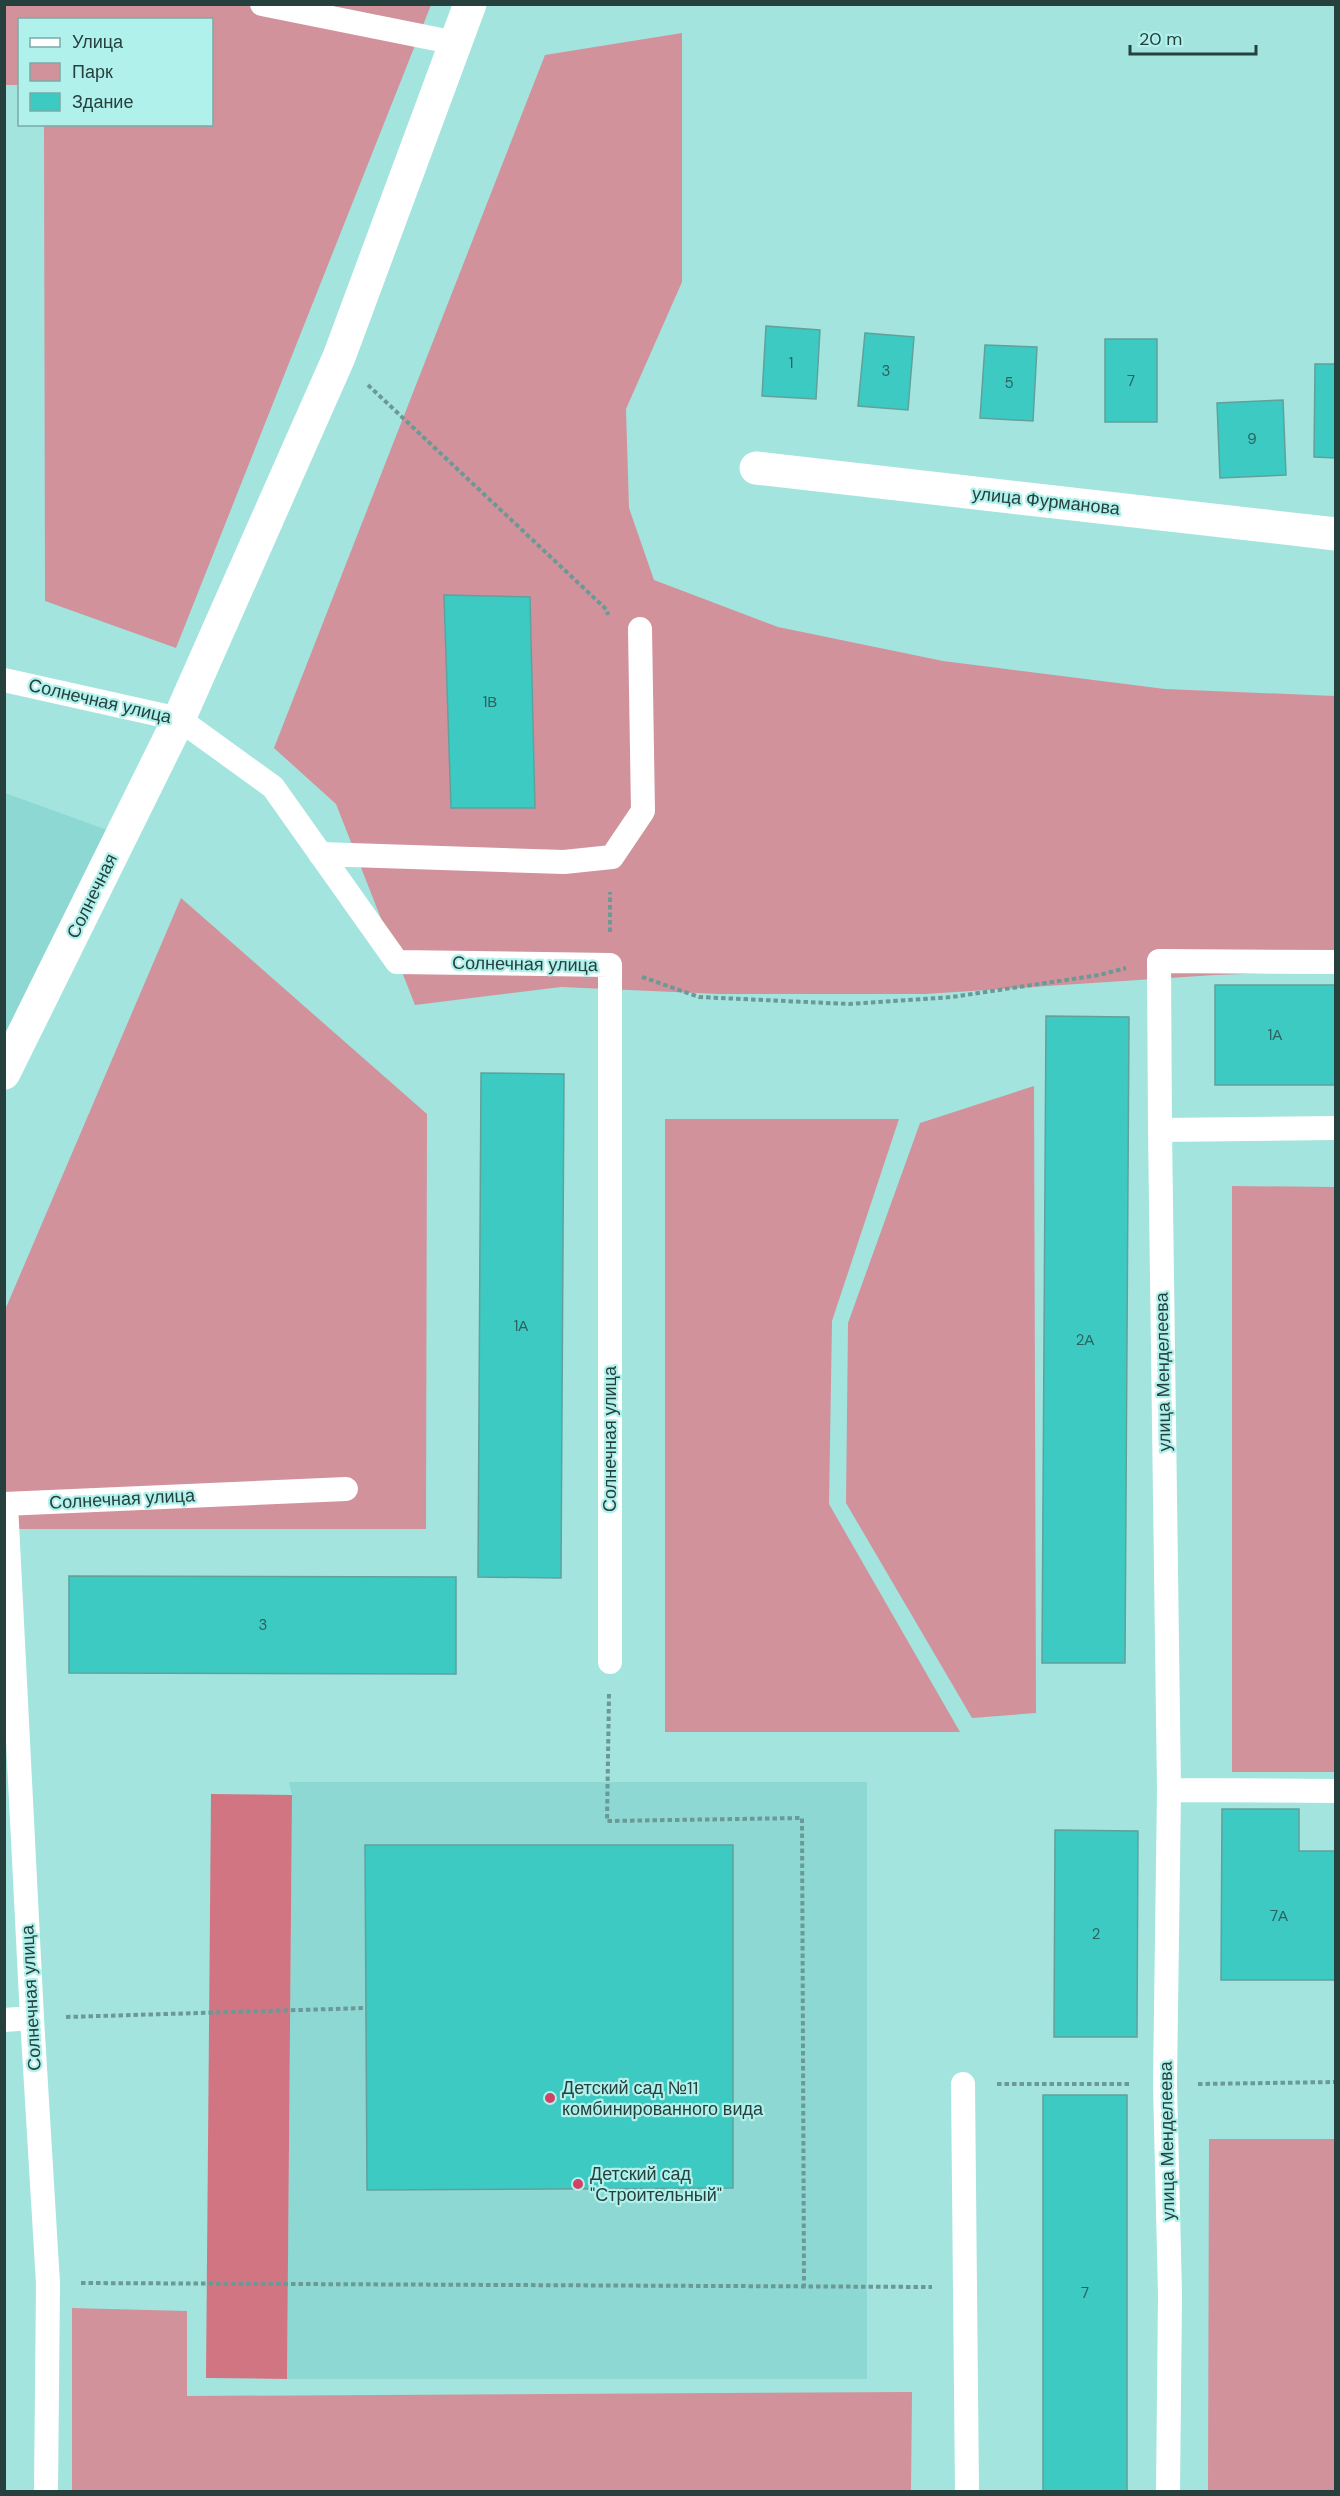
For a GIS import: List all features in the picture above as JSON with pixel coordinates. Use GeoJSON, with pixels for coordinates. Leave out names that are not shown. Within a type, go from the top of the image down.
{"type":"FeatureCollection","features":[{"type":"Feature","properties":{"kind":"street","name":"Солнечная"},"geometry":{"type":"LineString","coordinates":[[4,1073],[178,719],[339,357],[470,4]]}},
{"type":"Feature","properties":{"kind":"street","name":"улица Фурманова"},"geometry":{"type":"LineString","coordinates":[[756,468],[1335,534]]}},
{"type":"Feature","properties":{"kind":"lane"},"geometry":{"type":"LineString","coordinates":[[262,4],[456,43]]}},
{"type":"Feature","properties":{"kind":"lane"},"geometry":{"type":"LineString","coordinates":[[320,854],[564,862],[612,857],[643,811],[640,629]]}},
{"type":"Feature","properties":{"kind":"lane","name":"Солнечная улица"},"geometry":{"type":"LineString","coordinates":[[4,680],[178,719],[273,787],[397,962],[610,965],[610,1662]]}},
{"type":"Feature","properties":{"kind":"lane"},"geometry":{"type":"LineString","coordinates":[[1159,961],[1335,962]]}},
{"type":"Feature","properties":{"kind":"lane","name":"улица Менделеева"},"geometry":{"type":"LineString","coordinates":[[1159,961],[1168,1790],[1165,2084],[1170,2295],[1168,2492]]}},
{"type":"Feature","properties":{"kind":"lane"},"geometry":{"type":"LineString","coordinates":[[1160,1130],[1335,1128]]}},
{"type":"Feature","properties":{"kind":"lane","name":"Солнечная улица"},"geometry":{"type":"LineString","coordinates":[[46,2492],[48,2283],[5,1504],[346,1489]]}},
{"type":"Feature","properties":{"kind":"lane"},"geometry":{"type":"LineString","coordinates":[[1168,1790],[1335,1791]]}},
{"type":"Feature","properties":{"kind":"lane"},"geometry":{"type":"LineString","coordinates":[[4,2020],[32,2018]]}},
{"type":"Feature","properties":{"kind":"lane"},"geometry":{"type":"LineString","coordinates":[[963,2084],[966,2492]]}},
{"type":"Feature","properties":{"kind":"path"},"geometry":{"type":"LineString","coordinates":[[339,357],[607,610],[608,621]]}},
{"type":"Feature","properties":{"kind":"path"},"geometry":{"type":"LineString","coordinates":[[612,857],[610,965],[699,997],[849,1004],[952,997],[1099,975],[1159,961]]}},
{"type":"Feature","properties":{"kind":"path"},"geometry":{"type":"LineString","coordinates":[[610,1662],[608,1821],[802,1818],[804,2287]]}},
{"type":"Feature","properties":{"kind":"path"},"geometry":{"type":"LineString","coordinates":[[32,2018],[366,2008]]}},
{"type":"Feature","properties":{"kind":"path"},"geometry":{"type":"LineString","coordinates":[[963,2084],[1335,2082]]}},
{"type":"Feature","properties":{"kind":"path"},"geometry":{"type":"LineString","coordinates":[[48,2283],[966,2288]]}},
{"type":"Feature","properties":{"kind":"shaded area"},"geometry":{"type":"Polygon","coordinates":[[[5,793],[110,831],[5,1057],[5,793]]]}},
{"type":"Feature","properties":{"kind":"shaded area","name":"Детский сад \"Строительный\""},"geometry":{"type":"Polygon","coordinates":[[[289,1782],[867,1782],[867,2379],[287,2379],[292,1795],[289,1782]]]}},
{"type":"Feature","properties":{"kind":"shaded area"},"geometry":{"type":"Polygon","coordinates":[[[211,1794],[292,1795],[287,2379],[206,2378],[211,1794]]]}},
{"type":"Feature","properties":{"kind":"green space"},"geometry":{"type":"Polygon","coordinates":[[[5,5],[431,5],[176,648],[45,601],[44,126],[213,126],[213,18],[18,18],[18,85],[5,85],[5,5]]]}},
{"type":"Feature","properties":{"kind":"green space"},"geometry":{"type":"Polygon","coordinates":[[[682,33],[682,282],[626,409],[629,508],[654,580],[778,627],[943,661],[1165,689],[1335,696],[1335,971],[1215,975],[925,994],[719,994],[561,987],[415,1005],[336,804],[274,748],[545,55],[682,33]]]}},
{"type":"Feature","properties":{"kind":"green space"},"geometry":{"type":"Polygon","coordinates":[[[181,898],[427,1114],[426,1529],[5,1529],[5,1310],[181,898]]]}},
{"type":"Feature","properties":{"kind":"green space"},"geometry":{"type":"Polygon","coordinates":[[[1034,1086],[1036,1713],[972,1718],[846,1503],[848,1323],[920,1123],[1034,1086]]]}},
{"type":"Feature","properties":{"kind":"green space"},"geometry":{"type":"Polygon","coordinates":[[[665,1119],[899,1119],[832,1321],[829,1504],[960,1732],[665,1732],[665,1119]]]}},
{"type":"Feature","properties":{"kind":"green space"},"geometry":{"type":"Polygon","coordinates":[[[1232,1186],[1335,1187],[1335,1772],[1232,1772],[1232,1186]]]}},
{"type":"Feature","properties":{"kind":"green space"},"geometry":{"type":"Polygon","coordinates":[[[1209,2139],[1335,2139],[1335,2491],[1208,2491],[1209,2139]]]}},
{"type":"Feature","properties":{"kind":"green space"},"geometry":{"type":"Polygon","coordinates":[[[72,2308],[187,2311],[187,2396],[912,2392],[911,2491],[72,2491],[72,2308]]]}},
{"type":"Feature","properties":{"kind":"building"},"geometry":{"type":"Polygon","coordinates":[[[766,326],[820,330],[816,399],[762,396],[766,326]]]}},
{"type":"Feature","properties":{"kind":"building"},"geometry":{"type":"Polygon","coordinates":[[[865,333],[914,337],[908,410],[858,406],[865,333]]]}},
{"type":"Feature","properties":{"kind":"building"},"geometry":{"type":"Polygon","coordinates":[[[1105,339],[1157,339],[1157,422],[1105,422],[1105,339]]]}},
{"type":"Feature","properties":{"kind":"building"},"geometry":{"type":"Polygon","coordinates":[[[985,345],[1037,347],[1033,421],[980,418],[985,345]]]}},
{"type":"Feature","properties":{"kind":"building"},"geometry":{"type":"Polygon","coordinates":[[[1315,364],[1336,364],[1336,458],[1314,457],[1315,364]]]}},
{"type":"Feature","properties":{"kind":"building"},"geometry":{"type":"Polygon","coordinates":[[[1283,400],[1286,475],[1220,478],[1217,403],[1283,400]]]}},
{"type":"Feature","properties":{"kind":"building"},"geometry":{"type":"Polygon","coordinates":[[[444,595],[530,597],[535,808],[451,808],[444,595]]]}},
{"type":"Feature","properties":{"kind":"building"},"geometry":{"type":"Polygon","coordinates":[[[1215,985],[1336,985],[1336,1085],[1215,1085],[1215,985]]]}},
{"type":"Feature","properties":{"kind":"building"},"geometry":{"type":"Polygon","coordinates":[[[1046,1016],[1129,1017],[1125,1663],[1042,1663],[1046,1016]]]}},
{"type":"Feature","properties":{"kind":"building"},"geometry":{"type":"Polygon","coordinates":[[[481,1073],[564,1074],[561,1578],[478,1577],[481,1073]]]}},
{"type":"Feature","properties":{"kind":"building"},"geometry":{"type":"Polygon","coordinates":[[[69,1576],[456,1577],[456,1674],[69,1673],[69,1576]]]}},
{"type":"Feature","properties":{"kind":"building"},"geometry":{"type":"Polygon","coordinates":[[[1222,1809],[1299,1809],[1299,1851],[1336,1851],[1336,1980],[1221,1980],[1222,1809]]]}},
{"type":"Feature","properties":{"kind":"building"},"geometry":{"type":"Polygon","coordinates":[[[1055,1830],[1138,1831],[1137,2037],[1054,2037],[1055,1830]]]}},
{"type":"Feature","properties":{"kind":"building","name":"Детский сад №11 комбинированного вида"},"geometry":{"type":"Polygon","coordinates":[[[365,1845],[733,1845],[733,2188],[367,2190],[365,1845]]]}},
{"type":"Feature","properties":{"kind":"building"},"geometry":{"type":"Polygon","coordinates":[[[1043,2095],[1127,2095],[1127,2492],[1043,2492],[1043,2095]]]}},
{"type":"Feature","properties":{"kind":"place","name":"Детский сад №11 комбинированного вида"},"geometry":{"type":"Point","coordinates":[550,2098]}},
{"type":"Feature","properties":{"kind":"place","name":"Детский сад \"Строительный\""},"geometry":{"type":"Point","coordinates":[578,2184]}}]}
